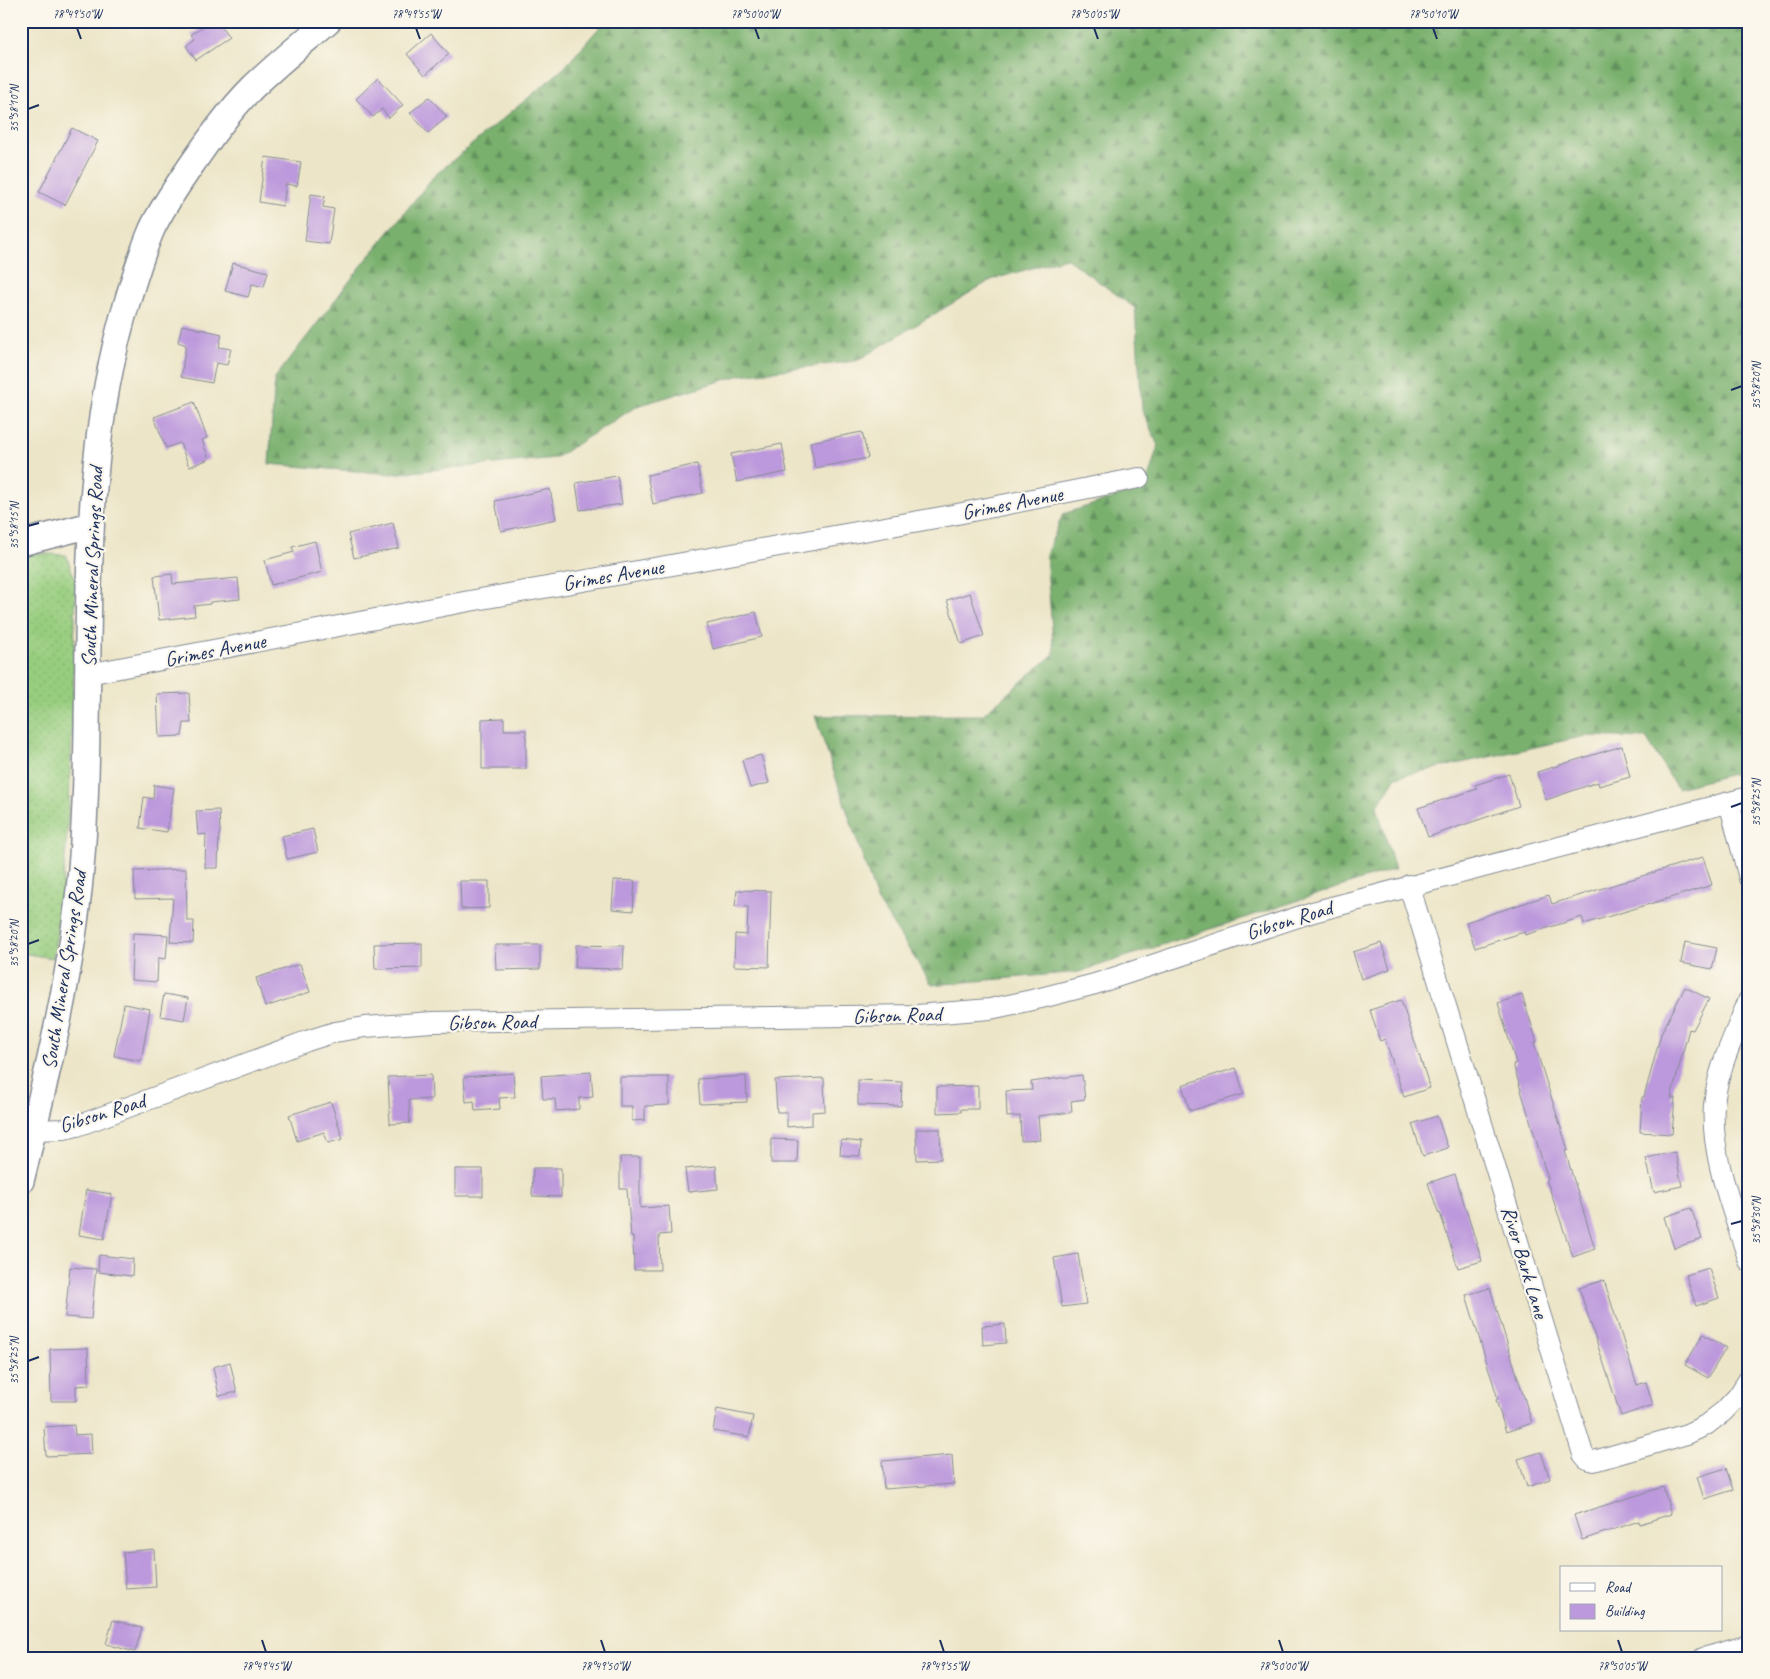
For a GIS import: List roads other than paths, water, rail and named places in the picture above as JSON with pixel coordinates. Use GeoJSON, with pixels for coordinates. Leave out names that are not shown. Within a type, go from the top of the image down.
{"type":"FeatureCollection","features":[{"type":"Feature","properties":{"kind":"street","name":"South Mineral Springs Road"},"geometry":{"type":"LineString","coordinates":[[21,1181],[56,1034],[68,971],[81,872],[88,720],[91,525],[99,431],[112,356],[142,254],[153,228],[172,194],[208,140],[230,113],[283,59],[328,21]]}},
{"type":"Feature","properties":{"kind":"street","name":"Grimes Avenue"},"geometry":{"type":"LineString","coordinates":[[88,674],[477,599],[947,516],[1139,478]]}},
{"type":"Feature","properties":{"kind":"street"},"geometry":{"type":"LineString","coordinates":[[21,543],[91,525]]}},
{"type":"Feature","properties":{"kind":"street","name":"Gibson Road"},"geometry":{"type":"LineString","coordinates":[[34,1130],[64,1129],[77,1126],[307,1041],[335,1032],[365,1027],[432,1022],[917,1015],[990,1009],[1094,984],[1313,912],[1409,885],[1749,797]]}},
{"type":"Feature","properties":{"kind":"street"},"geometry":{"type":"LineString","coordinates":[[1729,802],[1749,878]]}},
{"type":"Feature","properties":{"kind":"street","name":"River Bark Lane"},"geometry":{"type":"LineString","coordinates":[[1409,885],[1583,1454],[1587,1459],[1594,1461],[1687,1434],[1706,1425],[1724,1411],[1738,1396],[1749,1379]]}},
{"type":"Feature","properties":{"kind":"street"},"geometry":{"type":"LineString","coordinates":[[1749,999],[1719,1076],[1714,1103],[1714,1131],[1718,1158],[1749,1261]]}},
{"type":"Feature","properties":{"kind":"street"},"geometry":{"type":"LineString","coordinates":[[1703,1658],[1749,1645]]}}]}
